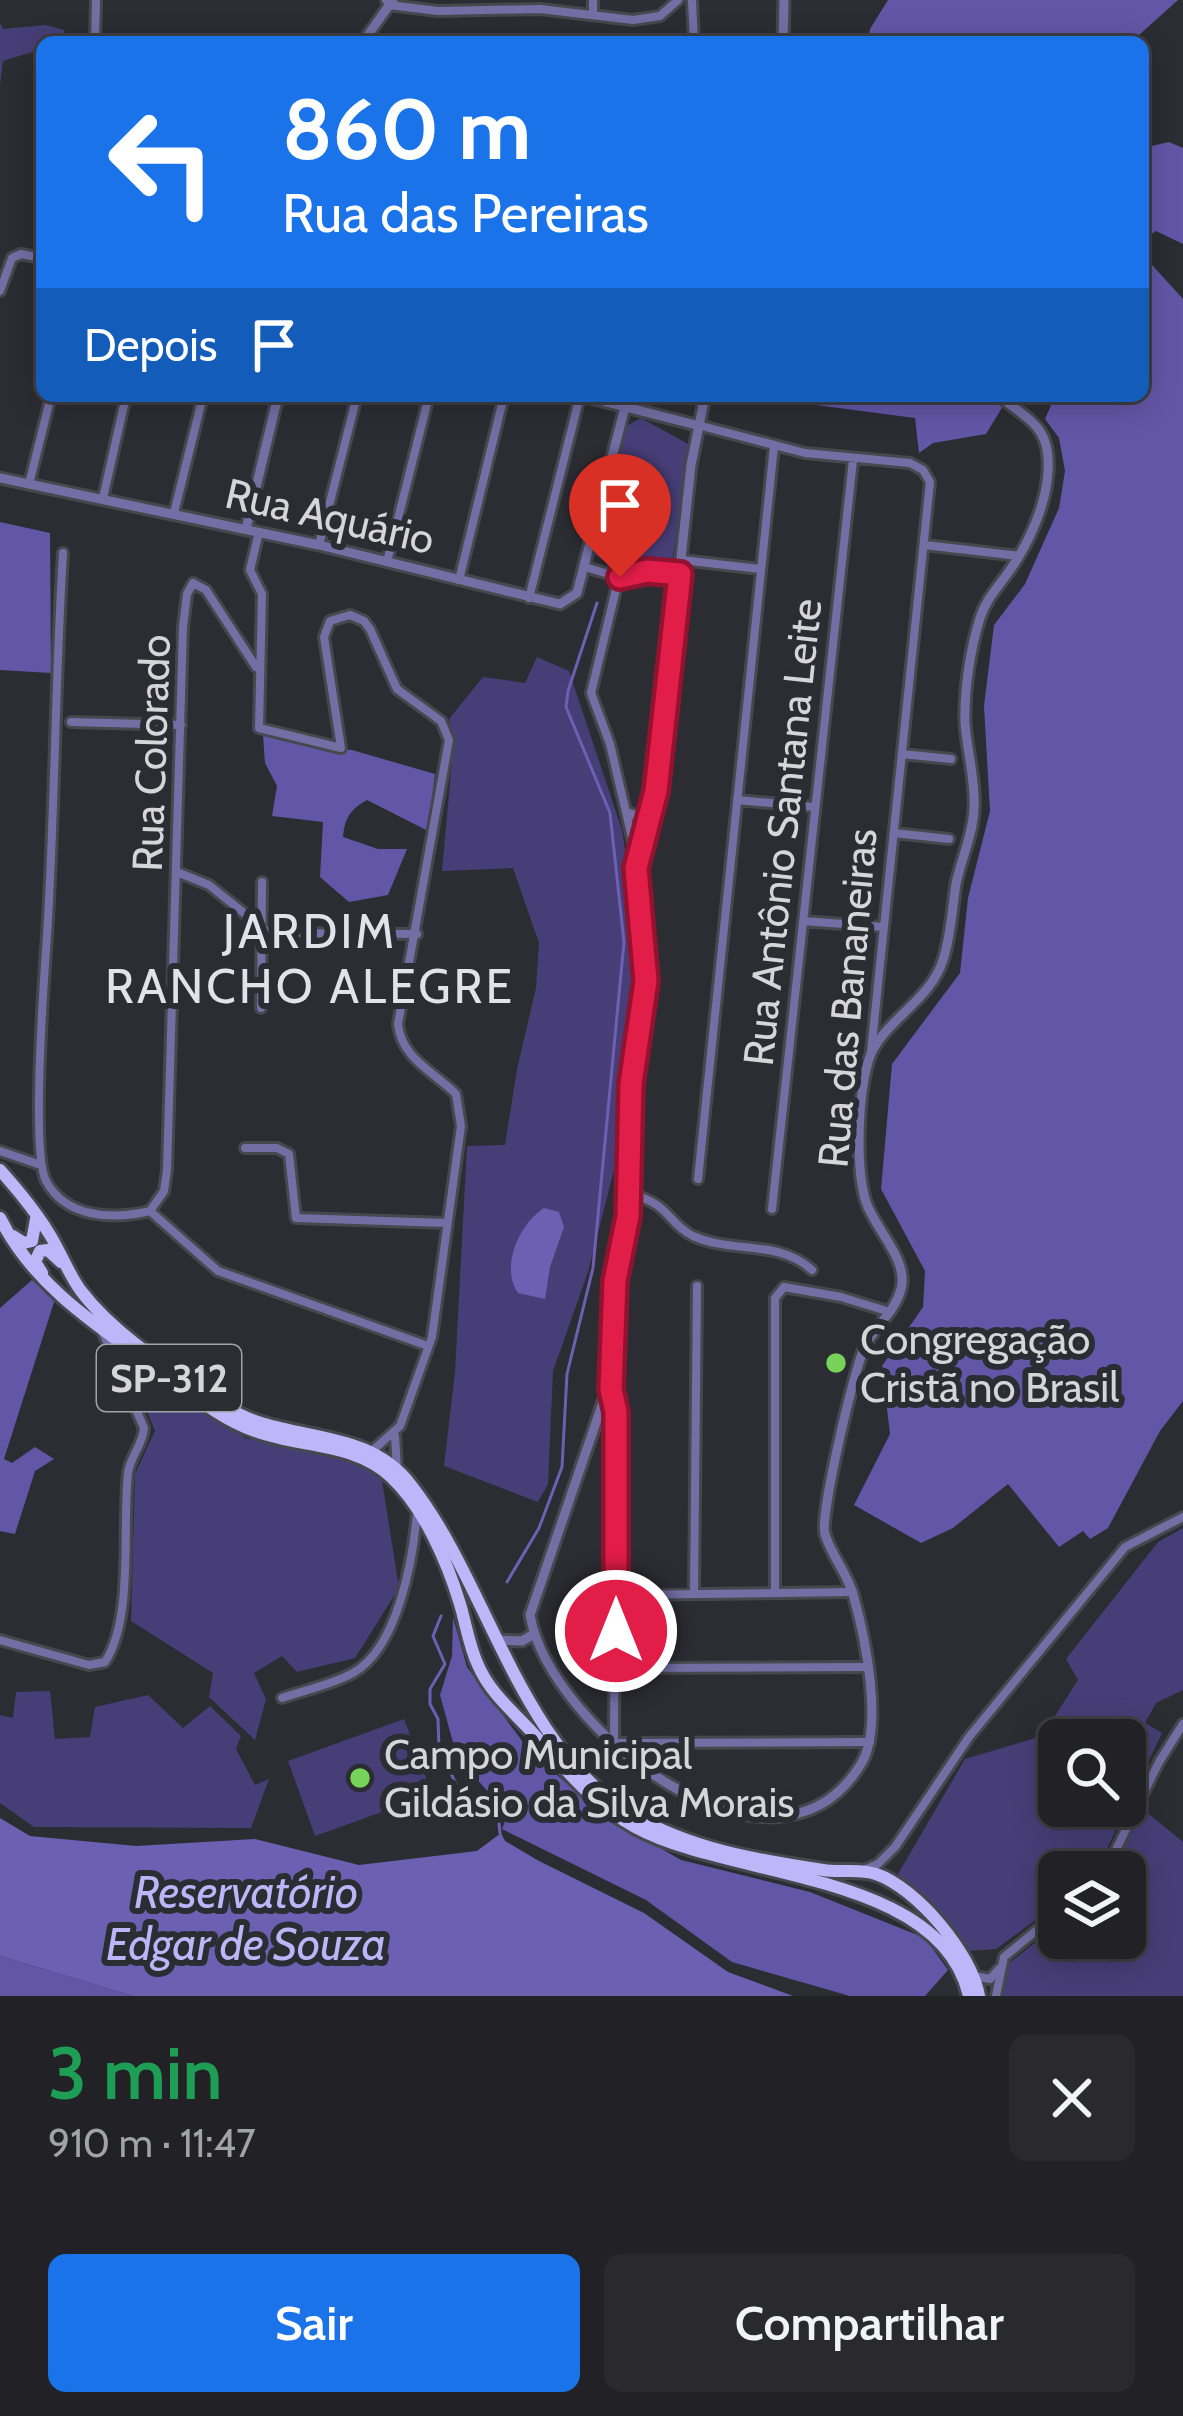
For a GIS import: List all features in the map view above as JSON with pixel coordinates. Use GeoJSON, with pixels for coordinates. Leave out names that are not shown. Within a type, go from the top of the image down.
{"type":"FeatureCollection","features":[{"type":"Feature","properties":{"kind":"main road","name":"SP-312"},"geometry":{"type":"LineString","coordinates":[[10,1172],[84,1295],[110,1320],[236,1413],[266,1426],[344,1441],[372,1451],[398,1469],[432,1516],[573,1766],[613,1802],[677,1838],[832,1871],[861,1870],[890,1880],[947,1934],[976,1990]]}},
{"type":"Feature","properties":{"kind":"main road"},"geometry":{"type":"LineString","coordinates":[[7,1232],[24,1243],[32,1241],[37,1232],[36,1214]]}},
{"type":"Feature","properties":{"kind":"main road","name":"SP-312"},"geometry":{"type":"LineString","coordinates":[[0,1218],[22,1256],[50,1284],[102,1329],[232,1422],[265,1435],[341,1450],[391,1476],[417,1511],[453,1584],[474,1656],[494,1692],[579,1785],[639,1829],[690,1851],[854,1895],[907,1915],[931,1932],[976,1990]]}},
{"type":"Feature","properties":{"kind":"main road"},"geometry":{"type":"LineString","coordinates":[[50,1284],[35,1262],[37,1255],[48,1250],[66,1266]]}},
{"type":"Feature","properties":{"kind":"main road"},"geometry":{"type":"LineString","coordinates":[[474,1656],[482,1644],[499,1640]]}},
{"type":"Feature","properties":{"kind":"main road"},"geometry":{"type":"LineString","coordinates":[[494,1692],[512,1693],[520,1679]]}},
{"type":"Feature","properties":{"kind":"main road"},"geometry":{"type":"LineString","coordinates":[[854,1895],[850,1882],[861,1870]]}},
{"type":"Feature","properties":{"kind":"main road"},"geometry":{"type":"LineString","coordinates":[[877,1903],[888,1894],[890,1880]]}},
{"type":"Feature","properties":{"kind":"street"},"geometry":{"type":"LineString","coordinates":[[95,36],[96,0]]}},
{"type":"Feature","properties":{"kind":"street"},"geometry":{"type":"LineString","coordinates":[[592,0],[592,14]]}},
{"type":"Feature","properties":{"kind":"street"},"geometry":{"type":"LineString","coordinates":[[367,36],[389,2],[438,11],[540,9],[648,20],[678,0]]}},
{"type":"Feature","properties":{"kind":"street"},"geometry":{"type":"LineString","coordinates":[[692,0],[694,36]]}},
{"type":"Feature","properties":{"kind":"street"},"geometry":{"type":"LineString","coordinates":[[783,36],[784,0]]}},
{"type":"Feature","properties":{"kind":"street"},"geometry":{"type":"LineString","coordinates":[[0,291],[12,257],[36,257]]}},
{"type":"Feature","properties":{"kind":"street"},"geometry":{"type":"LineString","coordinates":[[29,484],[50,402]]}},
{"type":"Feature","properties":{"kind":"street"},"geometry":{"type":"LineString","coordinates":[[103,498],[125,402]]}},
{"type":"Feature","properties":{"kind":"street"},"geometry":{"type":"LineString","coordinates":[[174,513],[202,402]]}},
{"type":"Feature","properties":{"kind":"street"},"geometry":{"type":"LineString","coordinates":[[246,529],[277,402]]}},
{"type":"Feature","properties":{"kind":"street"},"geometry":{"type":"LineString","coordinates":[[319,545],[355,402]]}},
{"type":"Feature","properties":{"kind":"street"},"geometry":{"type":"LineString","coordinates":[[387,562],[427,402]]}},
{"type":"Feature","properties":{"kind":"street"},"geometry":{"type":"LineString","coordinates":[[459,580],[503,402]]}},
{"type":"Feature","properties":{"kind":"street"},"geometry":{"type":"LineString","coordinates":[[529,598],[579,402]]}},
{"type":"Feature","properties":{"kind":"street","name":"Rua das Bananeiras"},"geometry":{"type":"LineString","coordinates":[[605,402],[774,446],[910,464],[923,470],[931,492],[871,1053],[864,1082],[861,1182],[870,1214],[902,1272],[901,1291],[862,1354],[823,1520],[824,1534],[853,1592],[867,1667],[871,1742]]}},
{"type":"Feature","properties":{"kind":"street"},"geometry":{"type":"LineString","coordinates":[[638,859],[651,814],[696,425],[703,402]]}},
{"type":"Feature","properties":{"kind":"street"},"geometry":{"type":"LineString","coordinates":[[871,1053],[927,991],[942,964],[974,808],[965,711],[975,640],[988,599],[1019,556],[1044,497],[1048,459],[1039,426],[1008,402]]}},
{"type":"Feature","properties":{"kind":"street"},"geometry":{"type":"LineString","coordinates":[[625,407],[585,567],[620,577],[647,571],[680,574]]}},
{"type":"Feature","properties":{"kind":"street"},"geometry":{"type":"LineString","coordinates":[[698,1179],[774,446]]}},
{"type":"Feature","properties":{"kind":"street","name":"Rua Antônio Santana Leite"},"geometry":{"type":"LineString","coordinates":[[772,1209],[853,460]]}},
{"type":"Feature","properties":{"kind":"street","name":"Rua Aquário"},"geometry":{"type":"LineString","coordinates":[[0,478],[319,545],[566,604],[577,593],[585,567]]}},
{"type":"Feature","properties":{"kind":"street"},"geometry":{"type":"LineString","coordinates":[[259,532],[250,570],[262,594],[259,728],[341,748],[324,637],[330,621],[343,614],[364,621],[397,689],[445,725],[449,740],[399,1031],[411,1055],[452,1089],[461,1126],[436,1318],[394,1434],[398,1469]]}},
{"type":"Feature","properties":{"kind":"street"},"geometry":{"type":"LineString","coordinates":[[925,545],[1019,556]]}},
{"type":"Feature","properties":{"kind":"street"},"geometry":{"type":"LineString","coordinates":[[63,554],[42,998],[41,1165],[56,1196],[71,1209],[106,1214],[150,1211],[218,1271],[428,1346]]}},
{"type":"Feature","properties":{"kind":"street"},"geometry":{"type":"LineString","coordinates":[[682,560],[760,569]]}},
{"type":"Feature","properties":{"kind":"street"},"geometry":{"type":"LineString","coordinates":[[615,1742],[616,1412],[611,1389],[615,1281],[630,1194],[631,1084],[646,981],[638,859],[610,744],[591,694],[620,577]]}},
{"type":"Feature","properties":{"kind":"street","name":"Rua Colorado"},"geometry":{"type":"LineString","coordinates":[[150,1211],[164,1192],[167,1170],[183,627],[187,593],[195,582],[206,590],[257,669]]}},
{"type":"Feature","properties":{"kind":"street"},"geometry":{"type":"LineString","coordinates":[[71,722],[181,724]]}},
{"type":"Feature","properties":{"kind":"street"},"geometry":{"type":"LineString","coordinates":[[902,754],[951,759]]}},
{"type":"Feature","properties":{"kind":"street"},"geometry":{"type":"LineString","coordinates":[[736,800],[815,807]]}},
{"type":"Feature","properties":{"kind":"street"},"geometry":{"type":"LineString","coordinates":[[628,813],[651,814]]}},
{"type":"Feature","properties":{"kind":"street"},"geometry":{"type":"LineString","coordinates":[[894,833],[949,838]]}},
{"type":"Feature","properties":{"kind":"street"},"geometry":{"type":"LineString","coordinates":[[177,872],[199,878],[260,928],[280,934],[417,934]]}},
{"type":"Feature","properties":{"kind":"street"},"geometry":{"type":"LineString","coordinates":[[261,1008],[262,882]]}},
{"type":"Feature","properties":{"kind":"street"},"geometry":{"type":"LineString","coordinates":[[803,921],[883,927]]}},
{"type":"Feature","properties":{"kind":"street"},"geometry":{"type":"LineString","coordinates":[[245,1148],[277,1148],[290,1154],[296,1218],[446,1223]]}},
{"type":"Feature","properties":{"kind":"street"},"geometry":{"type":"LineString","coordinates":[[0,1151],[41,1165]]}},
{"type":"Feature","properties":{"kind":"street"},"geometry":{"type":"LineString","coordinates":[[10,1172],[28,1162]]}},
{"type":"Feature","properties":{"kind":"street"},"geometry":{"type":"LineString","coordinates":[[630,1194],[663,1206],[692,1235],[789,1252],[812,1270]]}},
{"type":"Feature","properties":{"kind":"street"},"geometry":{"type":"LineString","coordinates":[[694,1594],[697,1286]]}},
{"type":"Feature","properties":{"kind":"street"},"geometry":{"type":"LineString","coordinates":[[775,1593],[775,1298],[784,1287],[890,1312]]}},
{"type":"Feature","properties":{"kind":"street"},"geometry":{"type":"LineString","coordinates":[[0,1640],[89,1665],[105,1662],[112,1649],[119,1617],[128,1468],[144,1429],[102,1329]]}},
{"type":"Feature","properties":{"kind":"street"},"geometry":{"type":"LineString","coordinates":[[611,1389],[530,1615],[534,1634],[570,1697],[615,1742],[637,1763],[695,1799],[746,1814],[778,1817],[810,1811],[830,1799],[858,1769],[871,1742],[615,1742]]}},
{"type":"Feature","properties":{"kind":"street"},"geometry":{"type":"LineString","coordinates":[[600,1416],[616,1412]]}},
{"type":"Feature","properties":{"kind":"street"},"geometry":{"type":"LineString","coordinates":[[372,1451],[394,1434]]}},
{"type":"Feature","properties":{"kind":"street"},"geometry":{"type":"LineString","coordinates":[[282,1699],[356,1672],[367,1661],[390,1626],[412,1570],[417,1511]]}},
{"type":"Feature","properties":{"kind":"street"},"geometry":{"type":"LineString","coordinates":[[861,1870],[888,1856],[969,1737],[1125,1547],[1183,1517]]}},
{"type":"Feature","properties":{"kind":"street"},"geometry":{"type":"LineString","coordinates":[[616,1595],[853,1592]]}},
{"type":"Feature","properties":{"kind":"street"},"geometry":{"type":"LineString","coordinates":[[510,1661],[522,1641],[534,1634]]}},
{"type":"Feature","properties":{"kind":"street"},"geometry":{"type":"LineString","coordinates":[[499,1640],[522,1641]]}},
{"type":"Feature","properties":{"kind":"street"},"geometry":{"type":"LineString","coordinates":[[616,1668],[867,1667]]}},
{"type":"Feature","properties":{"kind":"street"},"geometry":{"type":"LineString","coordinates":[[1116,1851],[1183,1724]]}},
{"type":"Feature","properties":{"kind":"street"},"geometry":{"type":"LineString","coordinates":[[637,1763],[647,1741]]}},
{"type":"Feature","properties":{"kind":"street"},"geometry":{"type":"LineString","coordinates":[[888,1856],[890,1880]]}},
{"type":"Feature","properties":{"kind":"street"},"geometry":{"type":"LineString","coordinates":[[996,1996],[1004,1957],[1038,1928]]}},
{"type":"Feature","properties":{"kind":"street"},"geometry":{"type":"LineString","coordinates":[[976,1990],[1000,1967]]}},
{"type":"Feature","properties":{"kind":"shaded area"},"geometry":{"type":"Polygon","coordinates":[[[888,0],[1178,0],[1139,36],[869,36],[888,0]]]}},
{"type":"Feature","properties":{"kind":"shaded area"},"geometry":{"type":"Polygon","coordinates":[[[0,22],[3,29],[46,25],[64,30],[64,36],[36,36],[36,51],[3,61],[0,85],[0,22]]]}},
{"type":"Feature","properties":{"kind":"shaded area"},"geometry":{"type":"Polygon","coordinates":[[[1169,142],[1183,148],[1183,244],[1156,231],[1149,236],[1149,147],[1169,142]]]}},
{"type":"Feature","properties":{"kind":"shaded area"},"geometry":{"type":"Polygon","coordinates":[[[1149,262],[1183,299],[1183,1401],[1160,1431],[1108,1528],[1090,1539],[1083,1531],[1059,1547],[1008,1484],[953,1528],[921,1543],[854,1505],[890,1434],[882,1366],[923,1307],[925,1271],[881,1189],[892,1064],[960,973],[968,898],[990,811],[984,706],[994,625],[1025,584],[1059,508],[1065,471],[1059,438],[1045,419],[1052,402],[1149,402],[1149,262]]]}},
{"type":"Feature","properties":{"kind":"shaded area"},"geometry":{"type":"Polygon","coordinates":[[[997,402],[1003,406],[986,434],[933,443],[919,453],[915,418],[816,405],[997,402]]]}},
{"type":"Feature","properties":{"kind":"shaded area"},"geometry":{"type":"Polygon","coordinates":[[[641,418],[688,444],[672,565],[620,571],[594,554],[626,426],[641,418]]]}},
{"type":"Feature","properties":{"kind":"shaded area"},"geometry":{"type":"Polygon","coordinates":[[[0,522],[50,533],[51,673],[0,670],[0,522]]]}},
{"type":"Feature","properties":{"kind":"shaded area"},"geometry":{"type":"Polygon","coordinates":[[[537,657],[569,671],[622,830],[631,890],[639,1020],[614,1170],[588,1272],[553,1371],[548,1484],[538,1502],[444,1466],[455,1372],[467,1146],[505,1145],[536,988],[539,943],[513,868],[442,871],[454,739],[449,719],[483,677],[525,683],[537,657]]]}},
{"type":"Feature","properties":{"kind":"shaded area"},"geometry":{"type":"Polygon","coordinates":[[[263,735],[352,750],[435,774],[428,831],[367,800],[347,819],[343,837],[378,849],[407,849],[388,895],[349,902],[320,877],[323,822],[272,816],[277,786],[265,763],[263,735]]]}},
{"type":"Feature","properties":{"kind":"shaded area"},"geometry":{"type":"Polygon","coordinates":[[[32,1280],[55,1299],[4,1459],[12,1463],[35,1447],[54,1459],[35,1471],[15,1534],[0,1531],[0,1308],[32,1280]]]}},
{"type":"Feature","properties":{"kind":"shaded area"},"geometry":{"type":"Polygon","coordinates":[[[124,1354],[245,1438],[380,1468],[399,1588],[355,1658],[297,1672],[282,1656],[254,1673],[266,1699],[255,1740],[209,1697],[213,1673],[131,1621],[135,1474],[155,1431],[124,1354]]]}},
{"type":"Feature","properties":{"kind":"shaded area"},"geometry":{"type":"Polygon","coordinates":[[[1183,1528],[1183,1690],[1156,1703],[1146,1721],[1053,1719],[1078,1680],[1066,1659],[1158,1542],[1183,1528]]]}},
{"type":"Feature","properties":{"kind":"shaded area"},"geometry":{"type":"Polygon","coordinates":[[[453,1617],[467,1667],[529,1750],[600,1813],[681,1860],[810,1892],[925,1938],[948,1970],[925,1996],[850,1996],[732,1962],[646,1900],[502,1829],[508,1814],[457,1757],[440,1695],[452,1656],[453,1617]]]}},
{"type":"Feature","properties":{"kind":"shaded area"},"geometry":{"type":"Polygon","coordinates":[[[50,1691],[55,1739],[90,1737],[95,1707],[148,1695],[183,1728],[210,1706],[241,1736],[236,1749],[255,1785],[269,1779],[251,1828],[34,1827],[0,1803],[0,1715],[13,1718],[16,1692],[50,1691]]]}},
{"type":"Feature","properties":{"kind":"shaded area","name":"Campo Municipal Gildásio da Silva Morais"},"geometry":{"type":"Polygon","coordinates":[[[404,1719],[432,1794],[315,1836],[288,1761],[404,1719]]]}},
{"type":"Feature","properties":{"kind":"shaded area"},"geometry":{"type":"Polygon","coordinates":[[[1146,1724],[1162,1733],[1146,1767],[1146,1724]]]}},
{"type":"Feature","properties":{"kind":"shaded area"},"geometry":{"type":"Polygon","coordinates":[[[1038,1737],[1038,1827],[1117,1827],[1106,1851],[1038,1851],[1038,1918],[996,1949],[969,1951],[898,1874],[965,1759],[1038,1737]]]}},
{"type":"Feature","properties":{"kind":"shaded area"},"geometry":{"type":"Polygon","coordinates":[[[1146,1812],[1183,1842],[1183,1996],[999,1996],[1008,1964],[1038,1940],[1038,1959],[1146,1959],[1146,1851],[1120,1851],[1134,1827],[1146,1827],[1146,1812]]]}},
{"type":"Feature","properties":{"kind":"shaded area"},"geometry":{"type":"Polygon","coordinates":[[[0,1956],[133,1996],[0,1996],[0,1956]]]}},
{"type":"Feature","properties":{"kind":"water"},"geometry":{"type":"Polygon","coordinates":[[[544,1208],[559,1212],[564,1227],[545,1299],[518,1293],[511,1271],[520,1235],[544,1208]]]}},
{"type":"Feature","properties":{"kind":"water","name":"Reservatório Edgar de Souza"},"geometry":{"type":"Polygon","coordinates":[[[0,1818],[30,1836],[136,1846],[255,1839],[359,1865],[477,1851],[501,1833],[505,1841],[539,1861],[644,1913],[728,1972],[793,1996],[133,1996],[0,1956],[0,1818]]]}},
{"type":"Feature","properties":{"kind":"waterway"},"geometry":{"type":"LineString","coordinates":[[507,1582],[539,1528],[562,1467],[567,1374],[593,1268],[624,942],[610,813],[566,707],[597,603]]}},
{"type":"Feature","properties":{"kind":"waterway"},"geometry":{"type":"LineString","coordinates":[[441,1616],[433,1636],[445,1664],[430,1689],[439,1749],[458,1788],[498,1815],[500,1833]]}},
{"type":"Feature","properties":{"kind":"place","name":"Congregação Cristã no Brasil"},"geometry":{"type":"Point","coordinates":[836,1363]}},
{"type":"Feature","properties":{"kind":"place","name":"Campo Municipal Gildásio da Silva Morais"},"geometry":{"type":"Point","coordinates":[360,1778]}},
{"type":"Feature","properties":{"kind":"district","name":"JARDIM RANCHO ALEGRE"},"geometry":{"type":"Point","coordinates":[310,958]}},
{"type":"Feature","properties":{"kind":"route"},"geometry":{"type":"LineString","coordinates":[[616,1631],[616,1412],[611,1389],[615,1281],[628,1216],[632,1066],[643,1022],[646,981],[636,868],[656,791],[680,574],[647,571],[620,577]]}}]}
